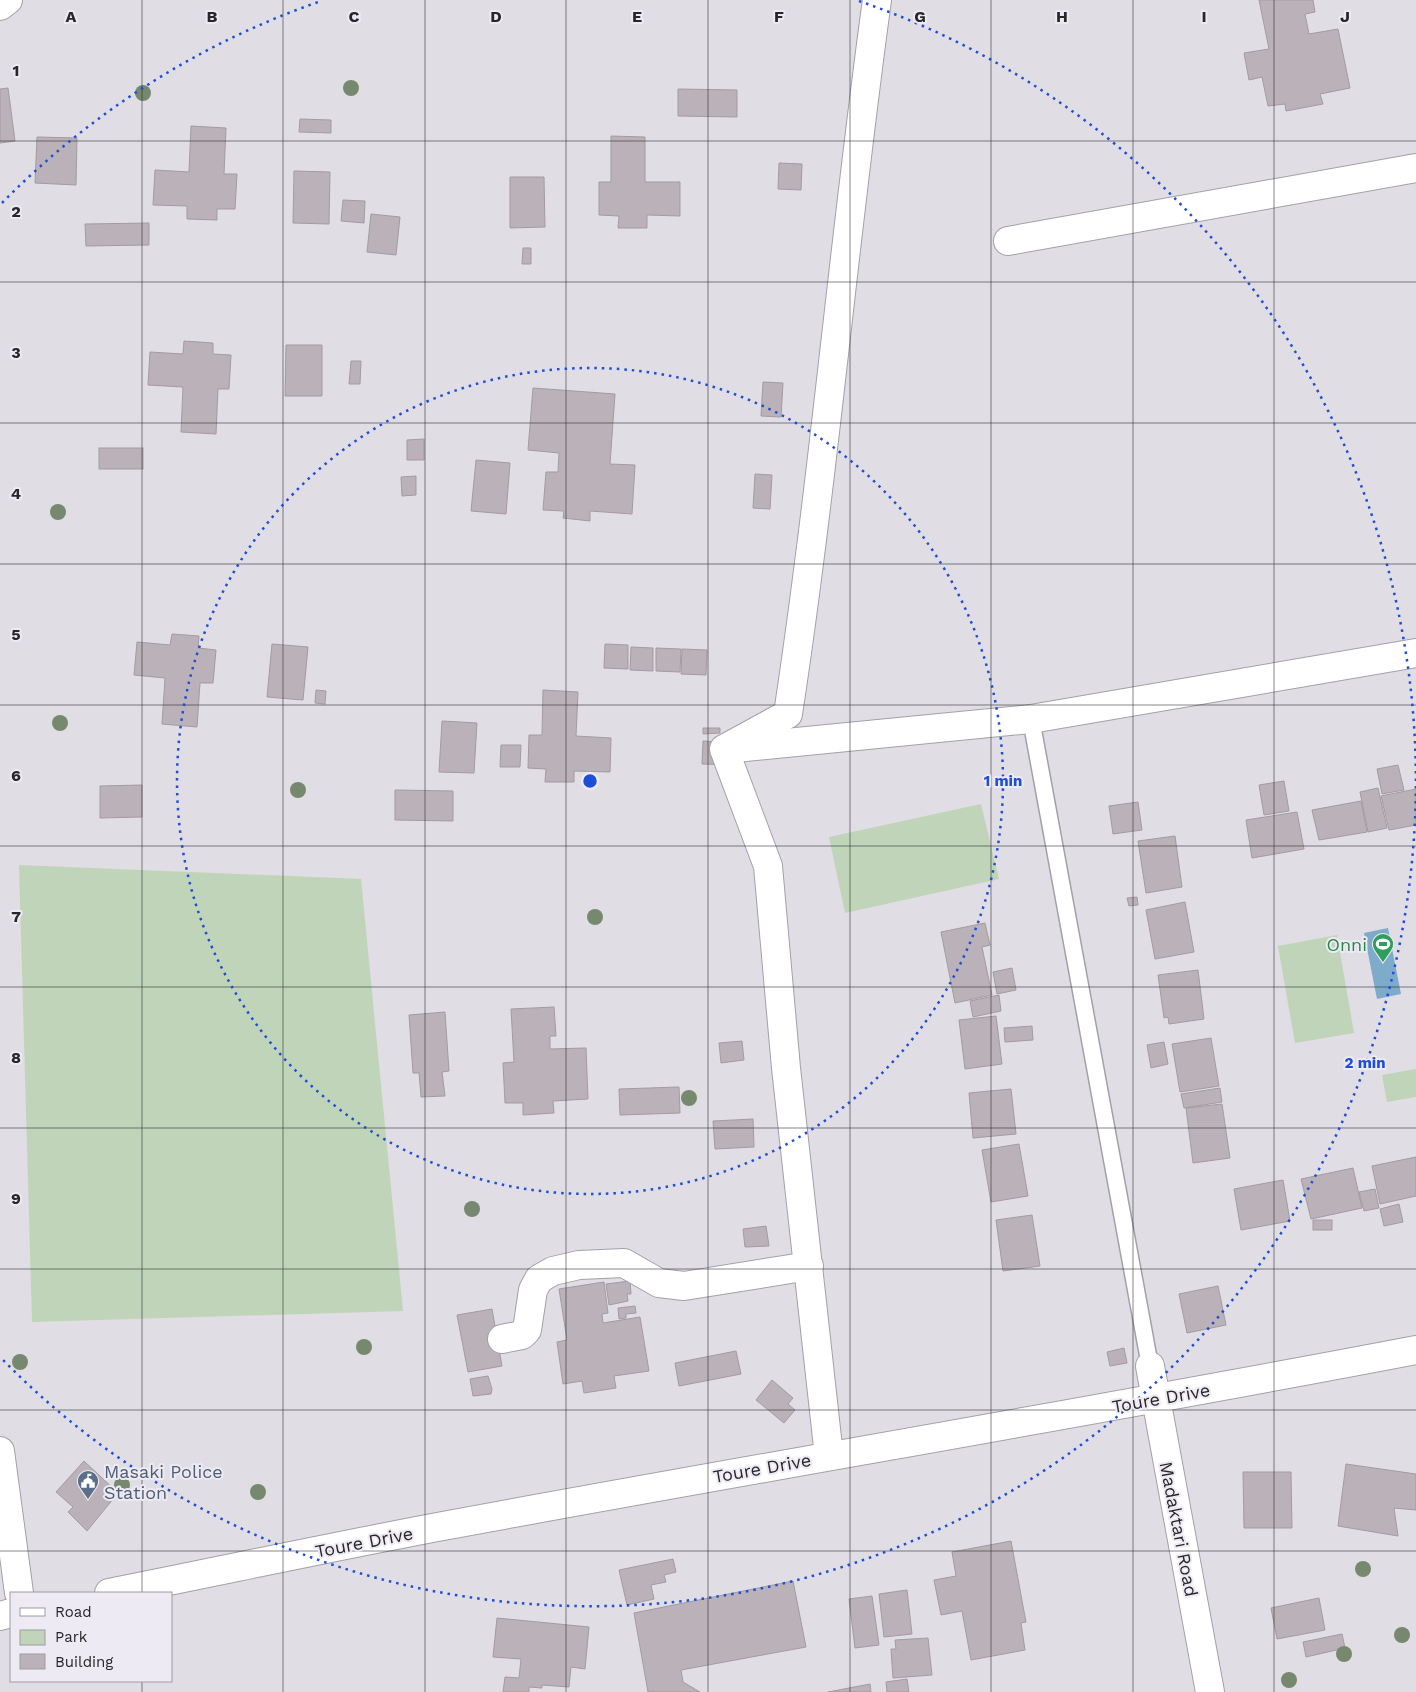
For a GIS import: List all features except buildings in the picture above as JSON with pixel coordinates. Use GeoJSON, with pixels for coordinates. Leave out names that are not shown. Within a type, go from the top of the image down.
{"type":"FeatureCollection","features":[{"type":"Feature","properties":{"kind":"street"},"geometry":{"type":"LineString","coordinates":[[0,6],[8,0]]}},
{"type":"Feature","properties":{"kind":"street"},"geometry":{"type":"LineString","coordinates":[[724,749],[788,714],[823,462],[856,150],[877,0]]}},
{"type":"Feature","properties":{"kind":"street"},"geometry":{"type":"LineString","coordinates":[[1008,241],[1416,168]]}},
{"type":"Feature","properties":{"kind":"street"},"geometry":{"type":"LineString","coordinates":[[724,749],[1031,719],[1416,653]]}},
{"type":"Feature","properties":{"kind":"street"},"geometry":{"type":"LineString","coordinates":[[724,749],[768,866],[786,1068],[829,1456]]}},
{"type":"Feature","properties":{"kind":"street"},"geometry":{"type":"LineString","coordinates":[[502,1339],[522,1335],[527,1330],[533,1290],[539,1279],[552,1271],[570,1267],[624,1264],[659,1283],[684,1286],[809,1266]]}},
{"type":"Feature","properties":{"kind":"street","name":"Toure Drive"},"geometry":{"type":"LineString","coordinates":[[114,1592],[439,1527],[829,1456],[1155,1400],[1416,1350]]}},
{"type":"Feature","properties":{"kind":"street","name":"Madaktari Road"},"geometry":{"type":"LineString","coordinates":[[1150,1366],[1210,1692]]}},
{"type":"Feature","properties":{"kind":"street"},"geometry":{"type":"LineString","coordinates":[[0,1451],[19,1592]]}},
{"type":"Feature","properties":{"kind":"lane"},"geometry":{"type":"LineString","coordinates":[[1031,719],[1150,1366]]}},
{"type":"Feature","properties":{"kind":"green space"},"geometry":{"type":"Polygon","coordinates":[[[981,804],[999,879],[845,913],[829,837],[981,804]]]}},
{"type":"Feature","properties":{"kind":"green space"},"geometry":{"type":"Polygon","coordinates":[[[19,865],[361,879],[403,1311],[32,1322],[19,865]]]}},
{"type":"Feature","properties":{"kind":"green space"},"geometry":{"type":"Polygon","coordinates":[[[1337,935],[1354,1033],[1295,1043],[1278,946],[1337,935]]]}},
{"type":"Feature","properties":{"kind":"green space"},"geometry":{"type":"Polygon","coordinates":[[[1416,1069],[1416,1097],[1387,1102],[1382,1075],[1416,1069]]]}},
{"type":"Feature","properties":{"kind":"water","name":"Onni"},"geometry":{"type":"Polygon","coordinates":[[[1388,928],[1401,994],[1377,999],[1364,933],[1388,928]]]}},
{"type":"Feature","properties":{"kind":"place","name":"Onni"},"geometry":{"type":"Point","coordinates":[1383,963]}},
{"type":"Feature","properties":{"kind":"place","name":"Masaki Police Station"},"geometry":{"type":"Point","coordinates":[88,1500]}}]}
